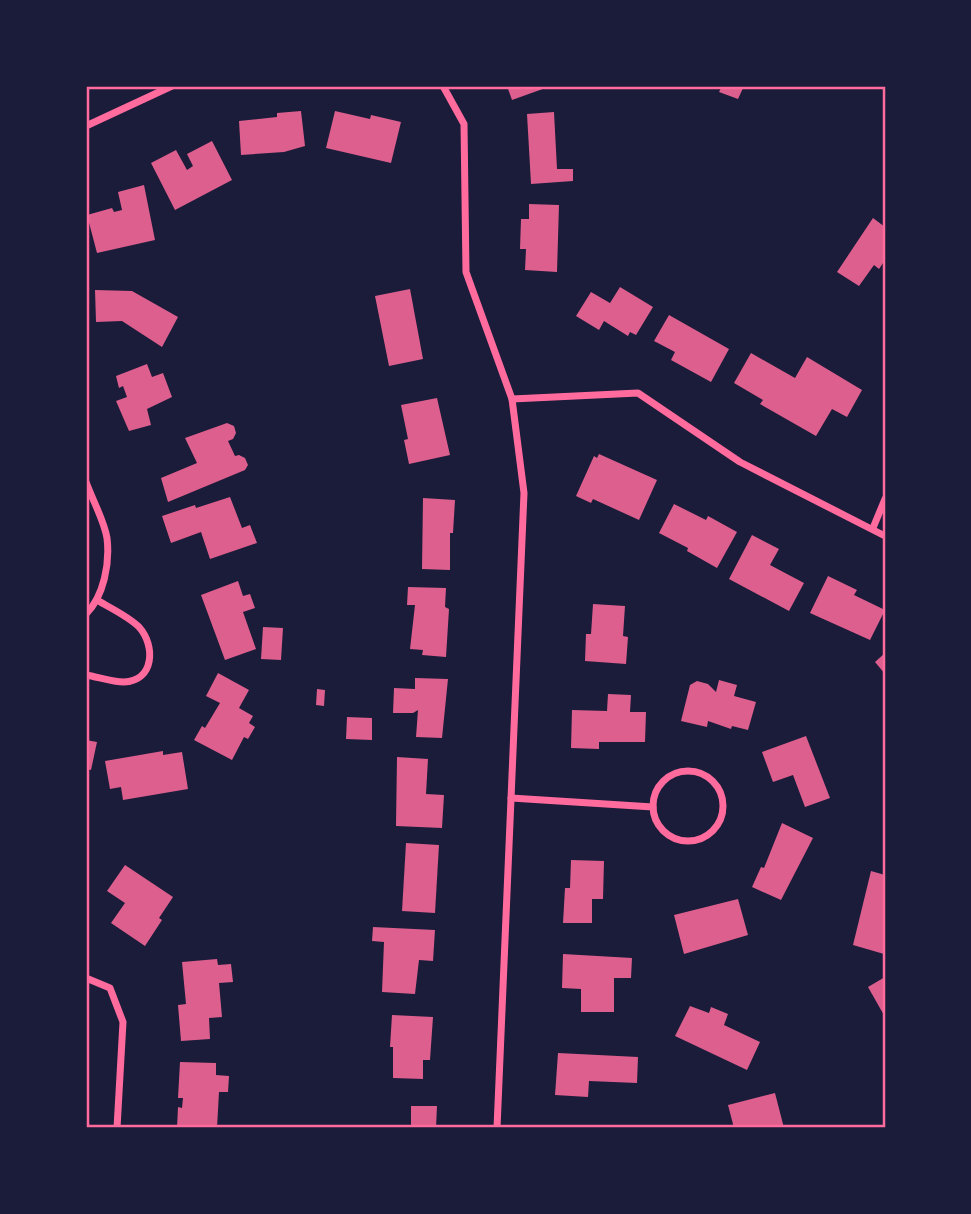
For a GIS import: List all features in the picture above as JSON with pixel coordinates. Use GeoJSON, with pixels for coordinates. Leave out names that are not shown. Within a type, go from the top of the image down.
{"type":"FeatureCollection","features":[{"type":"Feature","properties":{"kind":"street"},"geometry":{"type":"LineString","coordinates":[[86,126],[172,86]]}},
{"type":"Feature","properties":{"kind":"street"},"geometry":{"type":"LineString","coordinates":[[443,86],[464,124],[466,272],[512,399],[524,493],[497,1128]]}},
{"type":"Feature","properties":{"kind":"street"},"geometry":{"type":"LineString","coordinates":[[512,399],[638,393],[740,461],[885,536]]}},
{"type":"Feature","properties":{"kind":"street"},"geometry":{"type":"LineString","coordinates":[[86,482],[107,537],[106,573],[97,600],[86,614]]}},
{"type":"Feature","properties":{"kind":"street"},"geometry":{"type":"LineString","coordinates":[[873,528],[885,499]]}},
{"type":"Feature","properties":{"kind":"street"},"geometry":{"type":"LineString","coordinates":[[86,675],[124,682],[137,679],[146,669],[151,657],[151,645],[136,624],[97,600]]}},
{"type":"Feature","properties":{"kind":"street"},"geometry":{"type":"LineString","coordinates":[[680,772],[692,772],[703,775],[720,791],[723,814],[711,833],[690,841],[679,840],[661,828],[653,807],[660,785],[680,772]]}},
{"type":"Feature","properties":{"kind":"street"},"geometry":{"type":"LineString","coordinates":[[511,799],[653,807]]}},
{"type":"Feature","properties":{"kind":"street"},"geometry":{"type":"LineString","coordinates":[[86,978],[110,988],[123,1022],[117,1128]]}},
{"type":"Feature","properties":{"kind":"building"},"geometry":{"type":"Polygon","coordinates":[[[507,86],[551,86],[512,100],[507,86]]]}},
{"type":"Feature","properties":{"kind":"building"},"geometry":{"type":"Polygon","coordinates":[[[722,86],[744,86],[738,99],[719,92],[722,86]]]}},
{"type":"Feature","properties":{"kind":"building"},"geometry":{"type":"Polygon","coordinates":[[[301,111],[305,146],[284,152],[241,155],[239,121],[277,117],[277,113],[301,111]]]}},
{"type":"Feature","properties":{"kind":"building"},"geometry":{"type":"Polygon","coordinates":[[[335,111],[370,119],[371,115],[401,122],[391,163],[326,148],[335,111]]]}},
{"type":"Feature","properties":{"kind":"building"},"geometry":{"type":"Polygon","coordinates":[[[554,112],[557,169],[573,169],[573,181],[531,184],[527,114],[554,112]]]}},
{"type":"Feature","properties":{"kind":"building"},"geometry":{"type":"Polygon","coordinates":[[[212,141],[232,180],[175,210],[151,163],[176,150],[187,170],[193,166],[187,154],[212,141]]]}},
{"type":"Feature","properties":{"kind":"building"},"geometry":{"type":"Polygon","coordinates":[[[144,185],[155,240],[97,253],[87,215],[112,208],[114,212],[122,210],[118,192],[144,185]]]}},
{"type":"Feature","properties":{"kind":"building"},"geometry":{"type":"Polygon","coordinates":[[[529,204],[559,205],[557,272],[525,270],[526,249],[520,249],[521,219],[529,219],[529,204]]]}},
{"type":"Feature","properties":{"kind":"building"},"geometry":{"type":"Polygon","coordinates":[[[873,218],[885,227],[885,260],[879,269],[874,265],[859,286],[837,272],[873,218]]]}},
{"type":"Feature","properties":{"kind":"building"},"geometry":{"type":"Polygon","coordinates":[[[620,287],[653,307],[636,335],[630,332],[628,336],[604,321],[599,330],[576,316],[591,292],[610,303],[620,287]]]}},
{"type":"Feature","properties":{"kind":"building"},"geometry":{"type":"Polygon","coordinates":[[[410,289],[423,359],[389,366],[375,296],[410,289]]]}},
{"type":"Feature","properties":{"kind":"building"},"geometry":{"type":"Polygon","coordinates":[[[95,290],[132,291],[178,317],[162,347],[122,321],[96,322],[95,290]]]}},
{"type":"Feature","properties":{"kind":"building"},"geometry":{"type":"Polygon","coordinates":[[[669,315],[729,349],[711,382],[671,360],[675,352],[654,341],[669,315]]]}},
{"type":"Feature","properties":{"kind":"building"},"geometry":{"type":"Polygon","coordinates":[[[751,353],[795,378],[807,357],[862,390],[847,417],[832,409],[816,436],[760,404],[763,400],[734,383],[751,353]]]}},
{"type":"Feature","properties":{"kind":"building"},"geometry":{"type":"Polygon","coordinates":[[[147,364],[152,377],[163,373],[172,397],[147,409],[151,425],[129,431],[116,401],[127,397],[123,386],[119,388],[116,376],[147,364]]]}},
{"type":"Feature","properties":{"kind":"building"},"geometry":{"type":"Polygon","coordinates":[[[437,398],[450,455],[409,464],[404,440],[408,439],[401,405],[437,398]]]}},
{"type":"Feature","properties":{"kind":"building"},"geometry":{"type":"Polygon","coordinates":[[[227,423],[234,426],[236,433],[233,439],[228,441],[235,456],[245,458],[248,465],[245,470],[168,502],[161,478],[197,463],[185,438],[227,423]]]}},
{"type":"Feature","properties":{"kind":"building"},"geometry":{"type":"Polygon","coordinates":[[[599,454],[657,480],[639,520],[593,499],[591,503],[576,496],[594,456],[597,458],[599,454]]]}},
{"type":"Feature","properties":{"kind":"building"},"geometry":{"type":"Polygon","coordinates":[[[230,497],[242,528],[250,525],[257,543],[210,559],[201,532],[171,543],[162,516],[230,497]]]}},
{"type":"Feature","properties":{"kind":"building"},"geometry":{"type":"Polygon","coordinates":[[[423,498],[455,500],[453,533],[450,533],[450,570],[422,569],[423,498]]]}},
{"type":"Feature","properties":{"kind":"building"},"geometry":{"type":"Polygon","coordinates":[[[674,504],[706,520],[708,516],[737,532],[717,568],[687,551],[688,548],[659,533],[674,504]]]}},
{"type":"Feature","properties":{"kind":"building"},"geometry":{"type":"Polygon","coordinates":[[[752,535],[779,549],[770,565],[804,583],[789,611],[729,579],[752,535]]]}},
{"type":"Feature","properties":{"kind":"building"},"geometry":{"type":"Polygon","coordinates":[[[828,576],[857,590],[854,595],[885,610],[870,640],[810,613],[828,576]]]}},
{"type":"Feature","properties":{"kind":"building"},"geometry":{"type":"Polygon","coordinates":[[[238,581],[243,596],[250,594],[255,608],[243,612],[256,649],[225,660],[201,595],[238,581]]]}},
{"type":"Feature","properties":{"kind":"building"},"geometry":{"type":"Polygon","coordinates":[[[408,587],[446,588],[445,607],[449,609],[446,657],[422,655],[423,650],[410,649],[415,605],[407,605],[408,587]]]}},
{"type":"Feature","properties":{"kind":"building"},"geometry":{"type":"Polygon","coordinates":[[[593,604],[625,606],[623,636],[628,637],[626,664],[585,661],[586,634],[591,634],[593,604]]]}},
{"type":"Feature","properties":{"kind":"building"},"geometry":{"type":"Polygon","coordinates":[[[263,627],[283,628],[281,660],[261,659],[263,627]]]}},
{"type":"Feature","properties":{"kind":"building"},"geometry":{"type":"Polygon","coordinates":[[[885,653],[885,674],[875,662],[885,653]]]}},
{"type":"Feature","properties":{"kind":"building"},"geometry":{"type":"Polygon","coordinates":[[[218,673],[249,690],[239,708],[253,716],[249,723],[255,727],[248,739],[244,737],[232,760],[194,740],[202,726],[205,728],[220,703],[206,696],[218,673]]]}},
{"type":"Feature","properties":{"kind":"building"},"geometry":{"type":"Polygon","coordinates":[[[415,678],[448,679],[442,738],[416,737],[418,710],[413,713],[393,713],[394,688],[415,689],[415,678]]]}},
{"type":"Feature","properties":{"kind":"building"},"geometry":{"type":"Polygon","coordinates":[[[719,680],[737,685],[734,696],[756,702],[748,730],[732,726],[731,729],[708,721],[707,727],[681,721],[690,685],[697,681],[708,684],[716,692],[719,680]]]}},
{"type":"Feature","properties":{"kind":"building"},"geometry":{"type":"Polygon","coordinates":[[[317,689],[325,690],[324,706],[316,705],[317,689]]]}},
{"type":"Feature","properties":{"kind":"building"},"geometry":{"type":"Polygon","coordinates":[[[608,694],[631,695],[630,712],[646,712],[645,742],[599,742],[599,749],[571,748],[572,710],[607,711],[608,694]]]}},
{"type":"Feature","properties":{"kind":"building"},"geometry":{"type":"Polygon","coordinates":[[[347,717],[372,718],[372,740],[346,739],[347,717]]]}},
{"type":"Feature","properties":{"kind":"building"},"geometry":{"type":"Polygon","coordinates":[[[806,736],[830,798],[805,807],[793,775],[773,782],[762,752],[806,736]]]}},
{"type":"Feature","properties":{"kind":"building"},"geometry":{"type":"Polygon","coordinates":[[[86,740],[97,742],[91,770],[86,769],[86,740]]]}},
{"type":"Feature","properties":{"kind":"building"},"geometry":{"type":"Polygon","coordinates":[[[163,751],[163,755],[182,752],[188,789],[123,800],[121,787],[110,789],[105,761],[163,751]]]}},
{"type":"Feature","properties":{"kind":"building"},"geometry":{"type":"Polygon","coordinates":[[[397,757],[428,759],[426,794],[444,795],[442,828],[396,826],[397,757]]]}},
{"type":"Feature","properties":{"kind":"building"},"geometry":{"type":"Polygon","coordinates":[[[782,823],[813,838],[781,900],[752,887],[761,867],[764,868],[782,823]]]}},
{"type":"Feature","properties":{"kind":"building"},"geometry":{"type":"Polygon","coordinates":[[[406,843],[439,845],[435,913],[402,911],[406,843]]]}},
{"type":"Feature","properties":{"kind":"building"},"geometry":{"type":"Polygon","coordinates":[[[571,860],[604,861],[603,899],[592,899],[592,923],[563,923],[565,888],[570,888],[571,860]]]}},
{"type":"Feature","properties":{"kind":"building"},"geometry":{"type":"Polygon","coordinates":[[[125,865],[173,897],[145,946],[111,923],[125,903],[107,891],[125,865]]]}},
{"type":"Feature","properties":{"kind":"building"},"geometry":{"type":"Polygon","coordinates":[[[871,871],[885,875],[884,954],[853,945],[871,871]]]}},
{"type":"Feature","properties":{"kind":"building"},"geometry":{"type":"Polygon","coordinates":[[[738,899],[748,935],[684,954],[674,915],[738,899]]]}},
{"type":"Feature","properties":{"kind":"building"},"geometry":{"type":"Polygon","coordinates":[[[373,927],[435,930],[433,961],[419,960],[415,994],[382,992],[384,942],[372,941],[373,927]]]}},
{"type":"Feature","properties":{"kind":"building"},"geometry":{"type":"Polygon","coordinates":[[[563,954],[632,958],[631,978],[614,978],[614,1012],[581,1012],[581,989],[562,988],[563,954]]]}},
{"type":"Feature","properties":{"kind":"building"},"geometry":{"type":"Polygon","coordinates":[[[217,959],[218,965],[231,964],[233,982],[219,983],[222,1017],[209,1018],[210,1039],[181,1041],[178,1005],[186,1004],[182,962],[217,959]]]}},
{"type":"Feature","properties":{"kind":"building"},"geometry":{"type":"Polygon","coordinates":[[[885,977],[885,1017],[868,987],[885,977]]]}},
{"type":"Feature","properties":{"kind":"building"},"geometry":{"type":"Polygon","coordinates":[[[690,1006],[709,1013],[711,1007],[728,1014],[724,1025],[760,1042],[747,1070],[675,1036],[690,1006]]]}},
{"type":"Feature","properties":{"kind":"building"},"geometry":{"type":"Polygon","coordinates":[[[392,1015],[433,1017],[430,1060],[423,1060],[423,1079],[393,1078],[393,1047],[390,1047],[392,1015]]]}},
{"type":"Feature","properties":{"kind":"building"},"geometry":{"type":"Polygon","coordinates":[[[558,1053],[638,1057],[637,1083],[589,1081],[588,1097],[555,1095],[558,1053]]]}},
{"type":"Feature","properties":{"kind":"building"},"geometry":{"type":"Polygon","coordinates":[[[180,1062],[216,1063],[216,1075],[229,1076],[228,1092],[219,1092],[217,1128],[177,1128],[178,1107],[182,1108],[183,1098],[178,1098],[180,1062]]]}},
{"type":"Feature","properties":{"kind":"building"},"geometry":{"type":"Polygon","coordinates":[[[775,1093],[784,1128],[734,1128],[728,1105],[775,1093]]]}},
{"type":"Feature","properties":{"kind":"building"},"geometry":{"type":"Polygon","coordinates":[[[411,1106],[437,1106],[436,1128],[411,1128],[411,1106]]]}}]}
